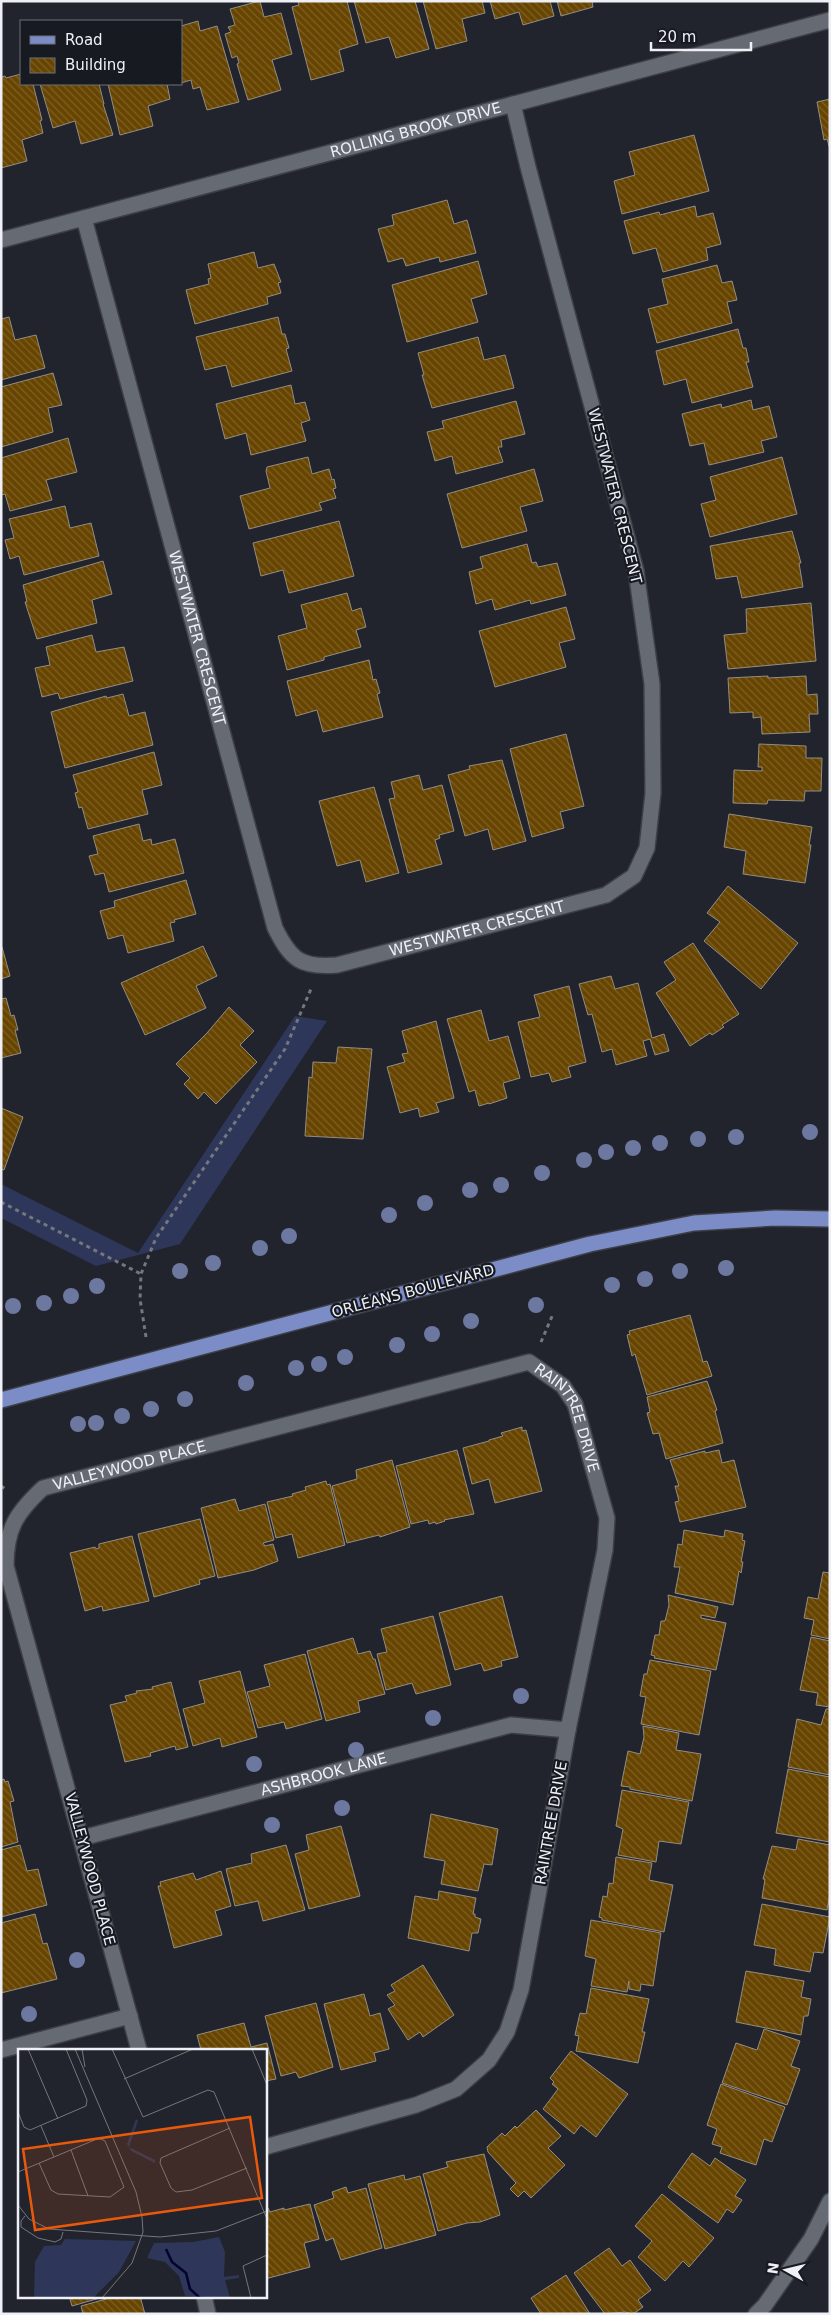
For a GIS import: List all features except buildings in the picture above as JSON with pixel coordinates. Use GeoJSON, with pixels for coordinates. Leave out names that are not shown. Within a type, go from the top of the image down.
{"type":"FeatureCollection","features":[{"type":"Feature","properties":{"kind":"main road","name":"ORLÉANS BOULEVARD"},"geometry":{"type":"LineString","coordinates":[[1,1400],[590,1244],[694,1224],[775,1218],[830,1219]]}},
{"type":"Feature","properties":{"kind":"street","name":"ROLLING BROOK DRIVE"},"geometry":{"type":"LineString","coordinates":[[1,240],[830,20]]}},
{"type":"Feature","properties":{"kind":"street","name":"WESTWATER CRESCENT"},"geometry":{"type":"LineString","coordinates":[[84,218],[275,928],[284,946],[297,961],[317,967],[359,961],[606,895],[634,876],[647,848],[653,793],[652,684],[636,571],[528,168],[513,104]]}},
{"type":"Feature","properties":{"kind":"street","name":"RAINTREE DRIVE"},"geometry":{"type":"LineString","coordinates":[[266,2147],[416,2105],[456,2089],[489,2060],[507,2032],[521,1990],[568,1730],[605,1550],[606,1518],[575,1404],[562,1386],[529,1362]]}},
{"type":"Feature","properties":{"kind":"street","name":"VALLEYWOOD PLACE"},"geometry":{"type":"LineString","coordinates":[[139,2049],[6,1566],[6,1546],[11,1526],[25,1505],[44,1488],[529,1362]]}},
{"type":"Feature","properties":{"kind":"street","name":"ASHBROOK LANE"},"geometry":{"type":"LineString","coordinates":[[82,1838],[512,1725],[568,1730]]}},
{"type":"Feature","properties":{"kind":"street"},"geometry":{"type":"LineString","coordinates":[[1,2050],[130,2016]]}},
{"type":"Feature","properties":{"kind":"street"},"geometry":{"type":"LineString","coordinates":[[756,2314],[765,2305],[811,2239],[830,2201]]}},
{"type":"Feature","properties":{"kind":"street"},"geometry":{"type":"LineString","coordinates":[[204,2298],[208,2314]]}},
{"type":"Feature","properties":{"kind":"path"},"geometry":{"type":"LineString","coordinates":[[150,1361],[140,1299],[140,1274],[156,1238],[285,1049],[311,989],[317,967]]}},
{"type":"Feature","properties":{"kind":"path"},"geometry":{"type":"LineString","coordinates":[[1,1202],[140,1274]]}},
{"type":"Feature","properties":{"kind":"shaded area"},"geometry":{"type":"Polygon","coordinates":[[[295,1016],[327,1021],[180,1244],[96,1266],[1,1218],[1,1184],[138,1253],[295,1016]]]}}]}
